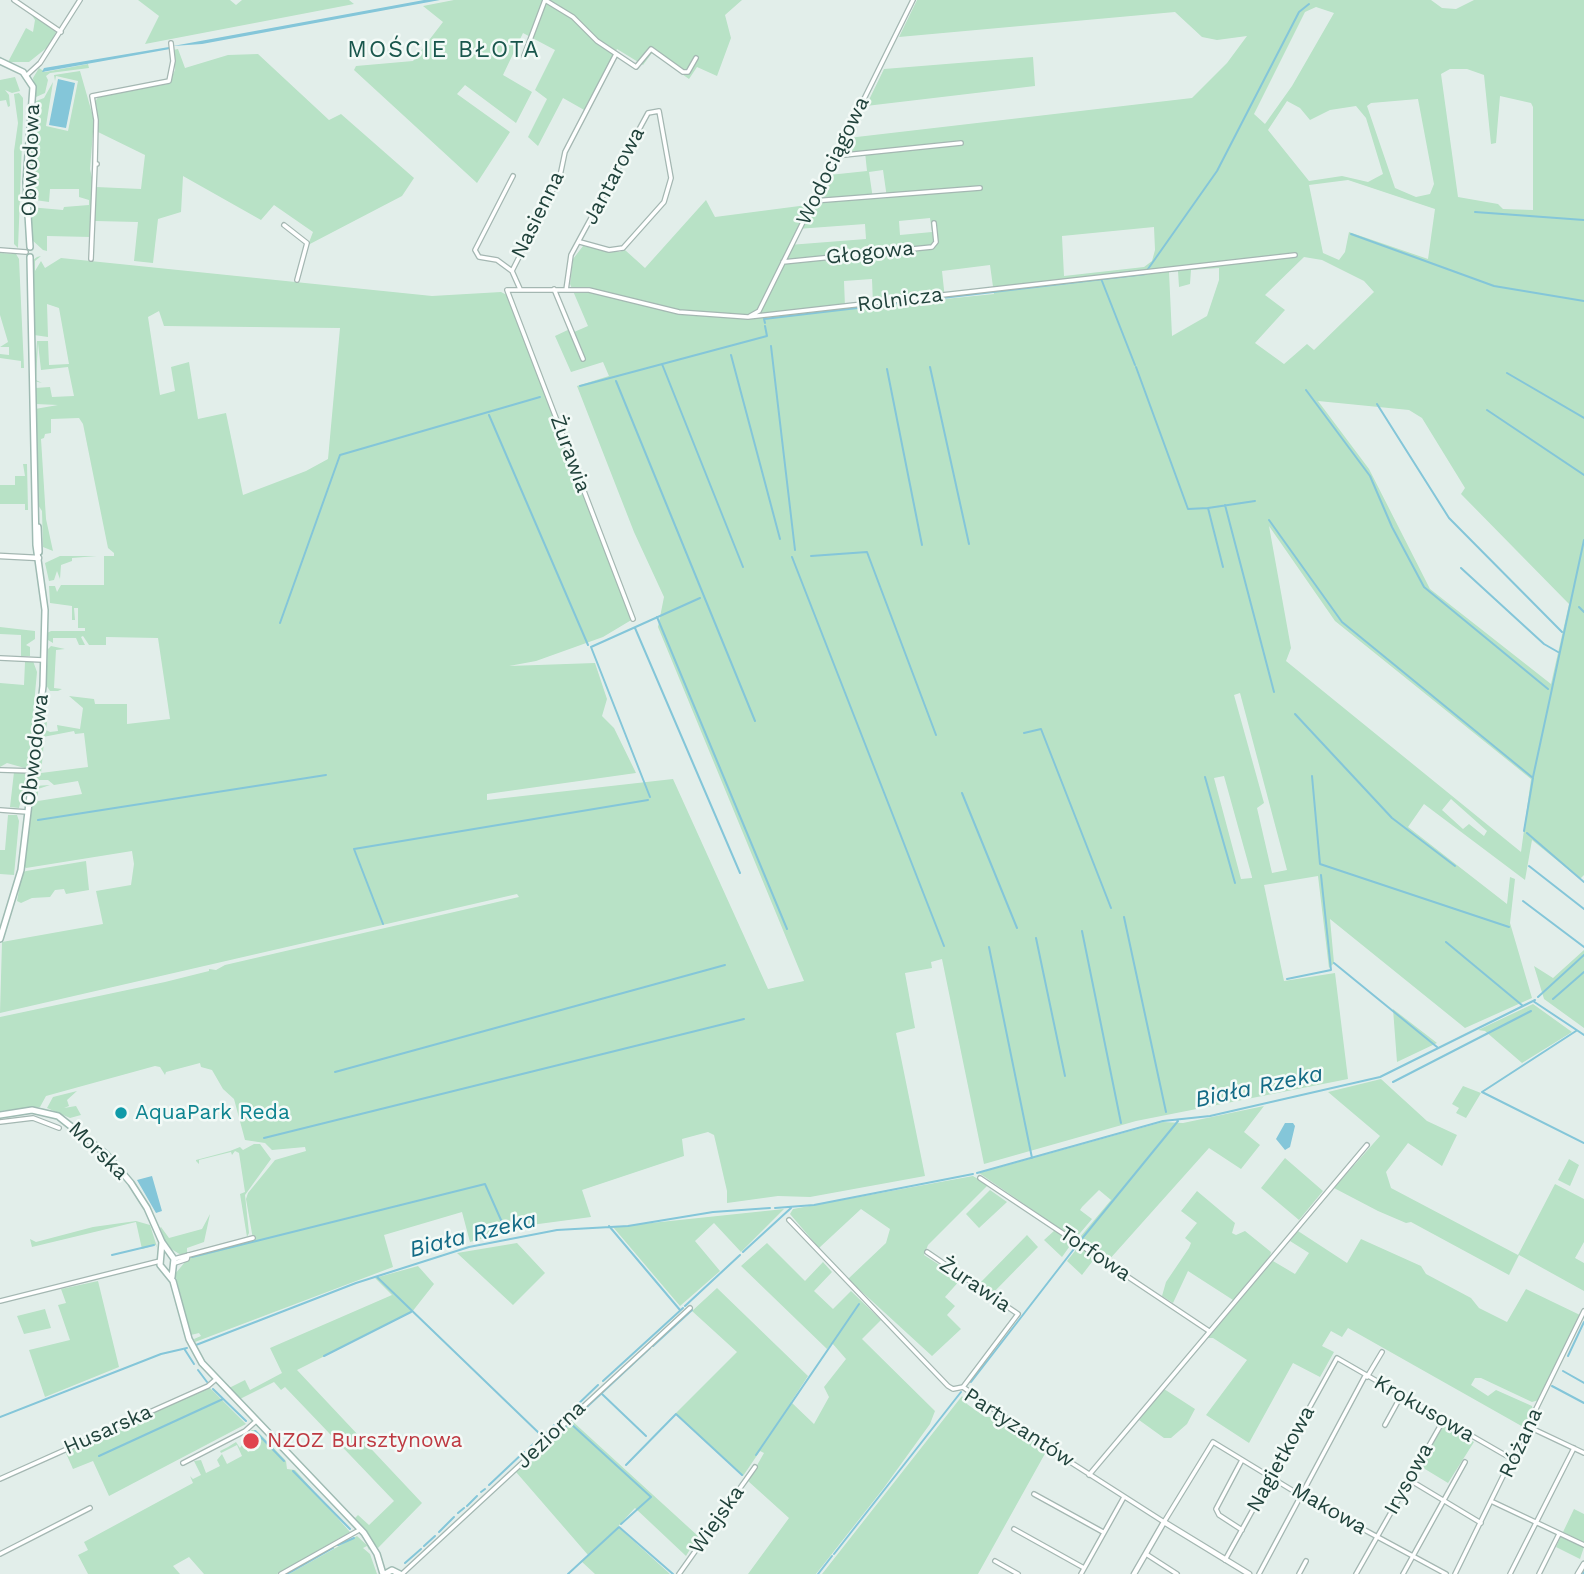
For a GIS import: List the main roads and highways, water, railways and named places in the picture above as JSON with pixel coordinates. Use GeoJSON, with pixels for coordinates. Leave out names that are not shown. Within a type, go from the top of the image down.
{"type":"FeatureCollection","features":[{"type":"Feature","properties":{"kind":"main road","name":"Obwodowa"},"geometry":{"type":"LineString","coordinates":[[0,61],[27,75],[33,91],[26,182],[36,517],[45,610],[44,660],[20,876],[0,936]]}},
{"type":"Feature","properties":{"kind":"main road","name":"Morska"},"geometry":{"type":"LineString","coordinates":[[0,1115],[21,1110],[42,1111],[75,1126],[107,1155],[131,1183],[147,1208],[162,1242],[192,1346],[215,1380],[361,1529],[386,1573]]}},
{"type":"Feature","properties":{"kind":"main road"},"geometry":{"type":"LineString","coordinates":[[386,1573],[400,1573]]}},
{"type":"Feature","properties":{"kind":"water"},"geometry":{"type":"Polygon","coordinates":[[[424,0],[440,0],[202,44],[173,46],[424,0]]]}},
{"type":"Feature","properties":{"kind":"water"},"geometry":{"type":"Polygon","coordinates":[[[169,47],[170,49],[42,72],[44,68],[169,47]]]}},
{"type":"Feature","properties":{"kind":"water"},"geometry":{"type":"Polygon","coordinates":[[[58,79],[75,83],[66,128],[49,125],[58,79]]]}},
{"type":"Feature","properties":{"kind":"water"},"geometry":{"type":"Polygon","coordinates":[[[1285,1123],[1293,1123],[1295,1126],[1290,1147],[1285,1150],[1276,1139],[1285,1123]]]}},
{"type":"Feature","properties":{"kind":"water"},"geometry":{"type":"Polygon","coordinates":[[[152,1176],[162,1211],[156,1213],[137,1180],[152,1176]]]}},
{"type":"Feature","properties":{"kind":"waterway"},"geometry":{"type":"LineString","coordinates":[[1148,269],[1217,171],[1299,12],[1309,4]]}},
{"type":"Feature","properties":{"kind":"waterway"},"geometry":{"type":"LineString","coordinates":[[1475,212],[1584,220]]}},
{"type":"Feature","properties":{"kind":"waterway"},"geometry":{"type":"LineString","coordinates":[[1351,234],[1494,286],[1584,301]]}},
{"type":"Feature","properties":{"kind":"waterway"},"geometry":{"type":"LineString","coordinates":[[765,323],[764,319],[1146,274]]}},
{"type":"Feature","properties":{"kind":"waterway"},"geometry":{"type":"LineString","coordinates":[[1102,281],[1135,365]]}},
{"type":"Feature","properties":{"kind":"waterway"},"geometry":{"type":"LineString","coordinates":[[580,386],[767,336],[765,326]]}},
{"type":"Feature","properties":{"kind":"waterway"},"geometry":{"type":"LineString","coordinates":[[771,346],[795,550]]}},
{"type":"Feature","properties":{"kind":"waterway"},"geometry":{"type":"LineString","coordinates":[[731,355],[780,539]]}},
{"type":"Feature","properties":{"kind":"waterway"},"geometry":{"type":"LineString","coordinates":[[662,364],[743,567]]}},
{"type":"Feature","properties":{"kind":"waterway"},"geometry":{"type":"LineString","coordinates":[[930,367],[969,544]]}},
{"type":"Feature","properties":{"kind":"waterway"},"geometry":{"type":"LineString","coordinates":[[1136,367],[1188,509],[1208,508]]}},
{"type":"Feature","properties":{"kind":"waterway"},"geometry":{"type":"LineString","coordinates":[[887,369],[922,545]]}},
{"type":"Feature","properties":{"kind":"waterway"},"geometry":{"type":"LineString","coordinates":[[1507,373],[1584,418]]}},
{"type":"Feature","properties":{"kind":"waterway"},"geometry":{"type":"LineString","coordinates":[[616,381],[755,721]]}},
{"type":"Feature","properties":{"kind":"waterway"},"geometry":{"type":"LineString","coordinates":[[1306,390],[1370,476],[1392,527],[1424,587],[1548,689]]}},
{"type":"Feature","properties":{"kind":"waterway"},"geometry":{"type":"LineString","coordinates":[[280,623],[340,455],[540,397]]}},
{"type":"Feature","properties":{"kind":"waterway"},"geometry":{"type":"LineString","coordinates":[[1377,404],[1449,518],[1562,632]]}},
{"type":"Feature","properties":{"kind":"waterway"},"geometry":{"type":"LineString","coordinates":[[1487,410],[1584,475]]}},
{"type":"Feature","properties":{"kind":"waterway"},"geometry":{"type":"LineString","coordinates":[[489,415],[588,645]]}},
{"type":"Feature","properties":{"kind":"waterway"},"geometry":{"type":"LineString","coordinates":[[1223,567],[1208,508],[1255,501]]}},
{"type":"Feature","properties":{"kind":"waterway"},"geometry":{"type":"LineString","coordinates":[[1225,505],[1274,692]]}},
{"type":"Feature","properties":{"kind":"waterway"},"geometry":{"type":"LineString","coordinates":[[1269,520],[1342,622],[1533,778],[1524,831]]}},
{"type":"Feature","properties":{"kind":"waterway"},"geometry":{"type":"LineString","coordinates":[[1533,777],[1584,540]]}},
{"type":"Feature","properties":{"kind":"waterway"},"geometry":{"type":"LineString","coordinates":[[811,556],[867,552],[936,735]]}},
{"type":"Feature","properties":{"kind":"waterway"},"geometry":{"type":"LineString","coordinates":[[792,557],[944,946]]}},
{"type":"Feature","properties":{"kind":"waterway"},"geometry":{"type":"LineString","coordinates":[[1461,568],[1544,644],[1558,652]]}},
{"type":"Feature","properties":{"kind":"waterway"},"geometry":{"type":"LineString","coordinates":[[650,797],[591,647],[700,598]]}},
{"type":"Feature","properties":{"kind":"waterway"},"geometry":{"type":"LineString","coordinates":[[1579,607],[1584,612]]}},
{"type":"Feature","properties":{"kind":"waterway"},"geometry":{"type":"LineString","coordinates":[[657,617],[787,929]]}},
{"type":"Feature","properties":{"kind":"waterway"},"geometry":{"type":"LineString","coordinates":[[635,628],[740,873]]}},
{"type":"Feature","properties":{"kind":"waterway"},"geometry":{"type":"LineString","coordinates":[[1295,714],[1392,818],[1455,866]]}},
{"type":"Feature","properties":{"kind":"waterway"},"geometry":{"type":"LineString","coordinates":[[1024,733],[1041,729],[1111,908]]}},
{"type":"Feature","properties":{"kind":"waterway"},"geometry":{"type":"LineString","coordinates":[[38,820],[326,775]]}},
{"type":"Feature","properties":{"kind":"waterway"},"geometry":{"type":"LineString","coordinates":[[1312,776],[1320,864],[1509,927]]}},
{"type":"Feature","properties":{"kind":"waterway"},"geometry":{"type":"LineString","coordinates":[[1205,777],[1235,883]]}},
{"type":"Feature","properties":{"kind":"waterway"},"geometry":{"type":"LineString","coordinates":[[962,793],[1017,928]]}},
{"type":"Feature","properties":{"kind":"waterway"},"geometry":{"type":"LineString","coordinates":[[383,924],[354,849],[648,800]]}},
{"type":"Feature","properties":{"kind":"waterway"},"geometry":{"type":"LineString","coordinates":[[1527,833],[1584,882]]}},
{"type":"Feature","properties":{"kind":"waterway"},"geometry":{"type":"LineString","coordinates":[[1529,866],[1584,909]]}},
{"type":"Feature","properties":{"kind":"waterway"},"geometry":{"type":"LineString","coordinates":[[1287,979],[1331,970],[1321,875]]}},
{"type":"Feature","properties":{"kind":"waterway"},"geometry":{"type":"LineString","coordinates":[[1523,901],[1584,947]]}},
{"type":"Feature","properties":{"kind":"waterway"},"geometry":{"type":"LineString","coordinates":[[1124,917],[1166,1112]]}},
{"type":"Feature","properties":{"kind":"waterway"},"geometry":{"type":"LineString","coordinates":[[1082,931],[1121,1123]]}},
{"type":"Feature","properties":{"kind":"waterway"},"geometry":{"type":"LineString","coordinates":[[1036,938],[1065,1076]]}},
{"type":"Feature","properties":{"kind":"waterway"},"geometry":{"type":"LineString","coordinates":[[1446,942],[1523,1006]]}},
{"type":"Feature","properties":{"kind":"waterway"},"geometry":{"type":"LineString","coordinates":[[989,947],[1032,1158]]}},
{"type":"Feature","properties":{"kind":"waterway","name":"Biała Rzeka"},"geometry":{"type":"LineString","coordinates":[[1538,997],[1584,955]]}},
{"type":"Feature","properties":{"kind":"waterway"},"geometry":{"type":"LineString","coordinates":[[1334,963],[1437,1047]]}},
{"type":"Feature","properties":{"kind":"waterway"},"geometry":{"type":"LineString","coordinates":[[335,1072],[725,965]]}},
{"type":"Feature","properties":{"kind":"waterway"},"geometry":{"type":"LineString","coordinates":[[1553,999],[1584,972]]}},
{"type":"Feature","properties":{"kind":"waterway","name":"Biała Rzeka"},"geometry":{"type":"LineString","coordinates":[[977,1173],[1163,1121],[1210,1116],[1380,1077],[1535,1000]]}},
{"type":"Feature","properties":{"kind":"waterway"},"geometry":{"type":"LineString","coordinates":[[1533,1001],[1584,1035]]}},
{"type":"Feature","properties":{"kind":"waterway"},"geometry":{"type":"LineString","coordinates":[[1393,1082],[1531,1011]]}},
{"type":"Feature","properties":{"kind":"waterway"},"geometry":{"type":"LineString","coordinates":[[264,1138],[744,1019]]}},
{"type":"Feature","properties":{"kind":"waterway"},"geometry":{"type":"LineString","coordinates":[[1576,1031],[1482,1092],[1584,1143]]}},
{"type":"Feature","properties":{"kind":"waterway"},"geometry":{"type":"LineString","coordinates":[[1080,1241],[1178,1121]]}},
{"type":"Feature","properties":{"kind":"waterway","name":"Biała Rzeka"},"geometry":{"type":"LineString","coordinates":[[775,1208],[814,1205],[973,1174]]}},
{"type":"Feature","properties":{"kind":"waterway"},"geometry":{"type":"LineString","coordinates":[[192,1257],[485,1184],[505,1229]]}},
{"type":"Feature","properties":{"kind":"waterway","name":"Biała Rzeka"},"geometry":{"type":"LineString","coordinates":[[196,1345],[356,1283],[469,1247],[557,1230],[628,1226],[713,1212],[770,1208]]}},
{"type":"Feature","properties":{"kind":"waterway"},"geometry":{"type":"LineString","coordinates":[[743,1252],[791,1208]]}},
{"type":"Feature","properties":{"kind":"waterway"},"geometry":{"type":"LineString","coordinates":[[609,1226],[680,1310]]}},
{"type":"Feature","properties":{"kind":"waterway"},"geometry":{"type":"LineString","coordinates":[[112,1255],[154,1245]]}},
{"type":"Feature","properties":{"kind":"waterway"},"geometry":{"type":"LineString","coordinates":[[971,1382],[1077,1245]]}},
{"type":"Feature","properties":{"kind":"waterway"},"geometry":{"type":"LineString","coordinates":[[685,1306],[740,1255]]}},
{"type":"Feature","properties":{"kind":"waterway"},"geometry":{"type":"LineString","coordinates":[[377,1277],[542,1436]]}},
{"type":"Feature","properties":{"kind":"waterway"},"geometry":{"type":"LineString","coordinates":[[756,1455],[859,1304]]}},
{"type":"Feature","properties":{"kind":"waterway"},"geometry":{"type":"LineString","coordinates":[[603,1381],[683,1308]]}},
{"type":"Feature","properties":{"kind":"waterway"},"geometry":{"type":"LineString","coordinates":[[653,1346],[692,1310]]}},
{"type":"Feature","properties":{"kind":"waterway"},"geometry":{"type":"LineString","coordinates":[[324,1356],[411,1312]]}},
{"type":"Feature","properties":{"kind":"waterway"},"geometry":{"type":"LineString","coordinates":[[1568,1356],[1584,1322]]}},
{"type":"Feature","properties":{"kind":"waterway","name":"Biała Rzeka"},"geometry":{"type":"LineString","coordinates":[[0,1417],[161,1354],[187,1348]]}},
{"type":"Feature","properties":{"kind":"waterway"},"geometry":{"type":"LineString","coordinates":[[574,1419],[650,1348]]}},
{"type":"Feature","properties":{"kind":"waterway"},"geometry":{"type":"LineString","coordinates":[[185,1350],[194,1364]]}},
{"type":"Feature","properties":{"kind":"waterway"},"geometry":{"type":"LineString","coordinates":[[198,1370],[207,1382]]}},
{"type":"Feature","properties":{"kind":"waterway"},"geometry":{"type":"LineString","coordinates":[[1563,1371],[1584,1383]]}},
{"type":"Feature","properties":{"kind":"waterway"},"geometry":{"type":"LineString","coordinates":[[574,1408],[598,1385]]}},
{"type":"Feature","properties":{"kind":"waterway"},"geometry":{"type":"LineString","coordinates":[[1552,1386],[1584,1403]]}},
{"type":"Feature","properties":{"kind":"waterway"},"geometry":{"type":"LineString","coordinates":[[213,1389],[246,1421]]}},
{"type":"Feature","properties":{"kind":"waterway"},"geometry":{"type":"LineString","coordinates":[[834,1554],[961,1392]]}},
{"type":"Feature","properties":{"kind":"waterway"},"geometry":{"type":"LineString","coordinates":[[602,1394],[646,1436]]}},
{"type":"Feature","properties":{"kind":"waterway"},"geometry":{"type":"LineString","coordinates":[[99,1456],[223,1399]]}},
{"type":"Feature","properties":{"kind":"waterway"},"geometry":{"type":"LineString","coordinates":[[547,1432],[566,1414]]}},
{"type":"Feature","properties":{"kind":"waterway"},"geometry":{"type":"LineString","coordinates":[[626,1465],[676,1414],[742,1475]]}},
{"type":"Feature","properties":{"kind":"waterway"},"geometry":{"type":"LineString","coordinates":[[521,1467],[571,1422]]}},
{"type":"Feature","properties":{"kind":"waterway"},"geometry":{"type":"LineString","coordinates":[[570,1423],[651,1497],[621,1524]]}},
{"type":"Feature","properties":{"kind":"waterway"},"geometry":{"type":"LineString","coordinates":[[255,1431],[284,1461]]}},
{"type":"Feature","properties":{"kind":"waterway"},"geometry":{"type":"LineString","coordinates":[[528,1449],[543,1435]]}},
{"type":"Feature","properties":{"kind":"waterway"},"geometry":{"type":"LineString","coordinates":[[489,1485],[524,1452]]}},
{"type":"Feature","properties":{"kind":"waterway"},"geometry":{"type":"LineString","coordinates":[[293,1471],[350,1529]]}},
{"type":"Feature","properties":{"kind":"waterway"},"geometry":{"type":"LineString","coordinates":[[481,1492],[485,1489]]}},
{"type":"Feature","properties":{"kind":"waterway"},"geometry":{"type":"LineString","coordinates":[[467,1506],[477,1496]]}},
{"type":"Feature","properties":{"kind":"waterway"},"geometry":{"type":"LineString","coordinates":[[458,1513],[464,1508]]}},
{"type":"Feature","properties":{"kind":"waterway"},"geometry":{"type":"LineString","coordinates":[[439,1532],[454,1517]]}},
{"type":"Feature","properties":{"kind":"waterway"},"geometry":{"type":"LineString","coordinates":[[568,1574],[619,1527],[673,1574]]}},
{"type":"Feature","properties":{"kind":"waterway"},"geometry":{"type":"LineString","coordinates":[[424,1546],[435,1536]]}},
{"type":"Feature","properties":{"kind":"waterway"},"geometry":{"type":"LineString","coordinates":[[338,1545],[354,1538]]}},
{"type":"Feature","properties":{"kind":"waterway"},"geometry":{"type":"LineString","coordinates":[[287,1574],[333,1548]]}},
{"type":"Feature","properties":{"kind":"waterway"},"geometry":{"type":"LineString","coordinates":[[405,1563],[421,1549]]}},
{"type":"Feature","properties":{"kind":"waterway"},"geometry":{"type":"LineString","coordinates":[[818,1574],[832,1556]]}},
{"type":"Feature","properties":{"kind":"place","name":"AquaPark Reda"},"geometry":{"type":"Point","coordinates":[121,1113]}},
{"type":"Feature","properties":{"kind":"place","name":"NZOZ Bursztynowa"},"geometry":{"type":"Point","coordinates":[251,1441]}},
{"type":"Feature","properties":{"kind":"district","name":"MOŚCIE BŁOTA"},"geometry":{"type":"Point","coordinates":[444,50]}}]}
